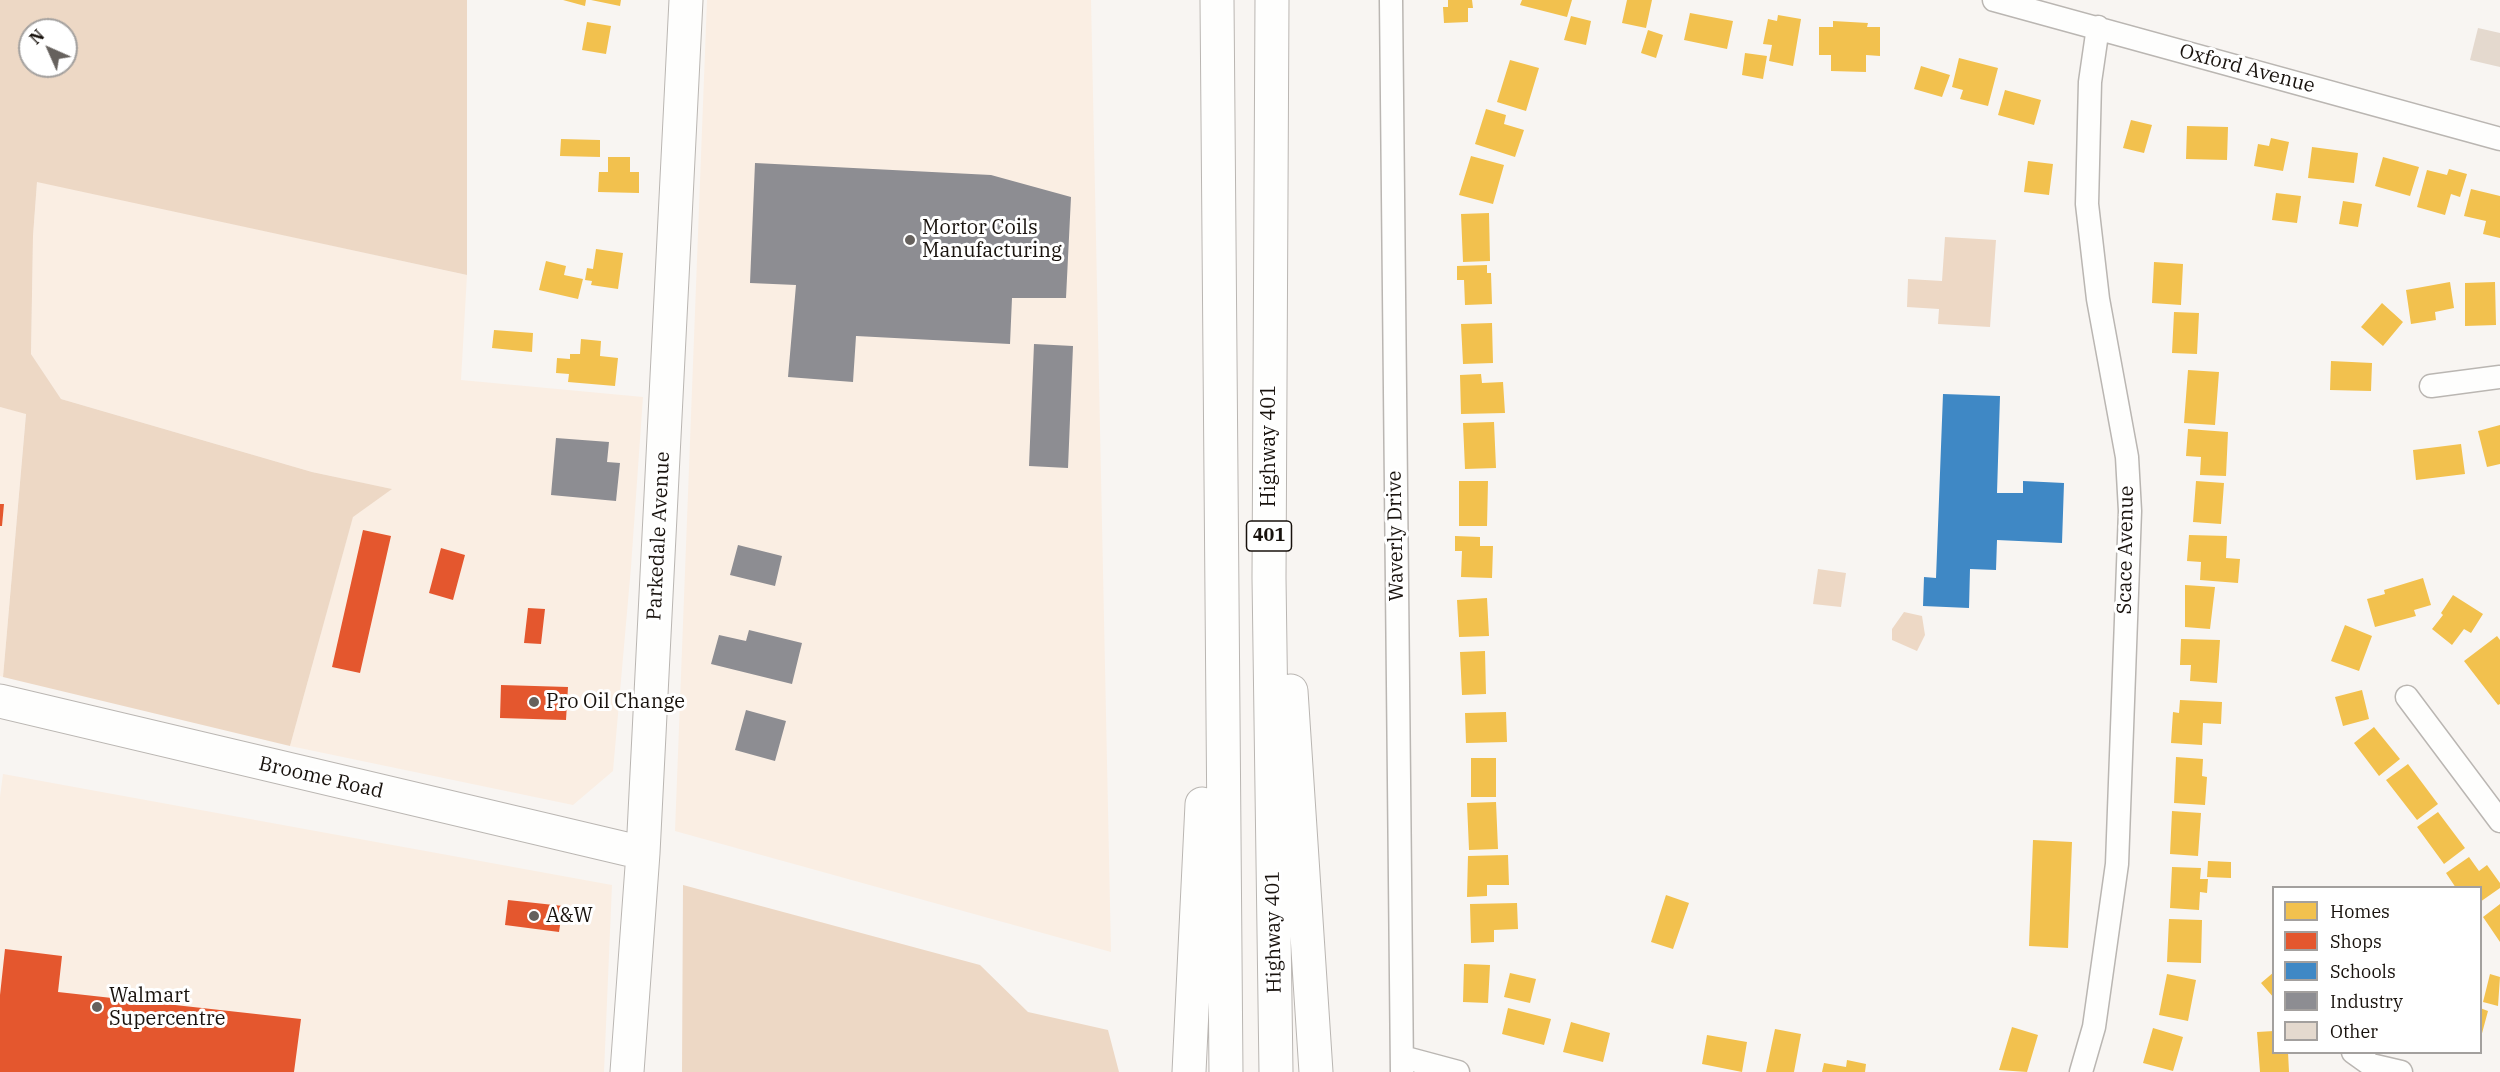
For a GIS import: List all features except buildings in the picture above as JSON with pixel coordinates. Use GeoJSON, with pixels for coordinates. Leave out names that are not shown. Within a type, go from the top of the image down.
{"type":"FeatureCollection","features":[{"type":"Feature","properties":{"kind":"main road","name":"Parkedale Avenue"},"geometry":{"type":"LineString","coordinates":[[627,1072],[643,854],[686,0]]}},
{"type":"Feature","properties":{"kind":"main road","name":"401"},"geometry":{"type":"LineString","coordinates":[[1217,0],[1226,1072]]}},
{"type":"Feature","properties":{"kind":"main road","name":"Highway 401"},"geometry":{"type":"LineString","coordinates":[[1272,0],[1269,578],[1276,1072]]}},
{"type":"Feature","properties":{"kind":"main road"},"geometry":{"type":"LineString","coordinates":[[1269,578],[1287,633],[1316,1072]]}},
{"type":"Feature","properties":{"kind":"main road"},"geometry":{"type":"LineString","coordinates":[[1190,1072],[1204,740],[1221,685]]}},
{"type":"Feature","properties":{"kind":"main road","name":"Broome Road"},"geometry":{"type":"LineString","coordinates":[[0,701],[643,854]]}},
{"type":"Feature","properties":{"kind":"street","name":"Waverly Drive"},"geometry":{"type":"LineString","coordinates":[[1391,0],[1402,1065]]}},
{"type":"Feature","properties":{"kind":"street","name":"Oxford Avenue"},"geometry":{"type":"LineString","coordinates":[[1994,0],[2500,138]]}},
{"type":"Feature","properties":{"kind":"street","name":"Scace Avenue"},"geometry":{"type":"LineString","coordinates":[[2080,1072],[2094,1027],[2117,864],[2130,511],[2127,457],[2098,299],[2087,204],[2090,82],[2098,27]]}},
{"type":"Feature","properties":{"kind":"street"},"geometry":{"type":"LineString","coordinates":[[2431,386],[2500,377]]}},
{"type":"Feature","properties":{"kind":"street"},"geometry":{"type":"LineString","coordinates":[[2407,697],[2500,821]]}},
{"type":"Feature","properties":{"kind":"street"},"geometry":{"type":"LineString","coordinates":[[2354,1054],[2371,1065],[2401,1072]]}},
{"type":"Feature","properties":{"kind":"street"},"geometry":{"type":"LineString","coordinates":[[1402,1065],[1458,1072]]}},
{"type":"Feature","properties":{"kind":"shaded area"},"geometry":{"type":"Polygon","coordinates":[[[0,0],[467,0],[467,275],[37,182],[33,236],[31,354],[61,399],[312,472],[392,489],[353,517],[290,746],[3,677],[26,414],[0,407],[0,0]]]}},
{"type":"Feature","properties":{"kind":"shaded area"},"geometry":{"type":"Polygon","coordinates":[[[707,0],[1091,0],[1111,952],[675,831],[707,0]]]}},
{"type":"Feature","properties":{"kind":"shaded area"},"geometry":{"type":"Polygon","coordinates":[[[37,181],[467,275],[461,380],[643,397],[613,771],[573,805],[290,746],[353,516],[391,489],[312,472],[61,399],[31,354],[33,236],[37,181]]]}},
{"type":"Feature","properties":{"kind":"shaded area"},"geometry":{"type":"Polygon","coordinates":[[[1945,237],[1996,240],[1990,327],[1938,324],[1939,309],[1907,307],[1908,279],[1942,281],[1945,237]]]}},
{"type":"Feature","properties":{"kind":"shaded area"},"geometry":{"type":"Polygon","coordinates":[[[0,407],[26,413],[3,677],[0,676],[0,407]]]}},
{"type":"Feature","properties":{"kind":"shaded area"},"geometry":{"type":"Polygon","coordinates":[[[1818,569],[1846,573],[1841,607],[1813,604],[1818,569]]]}},
{"type":"Feature","properties":{"kind":"shaded area"},"geometry":{"type":"Polygon","coordinates":[[[1904,612],[1922,616],[1925,635],[1917,651],[1892,640],[1892,629],[1904,612]]]}},
{"type":"Feature","properties":{"kind":"shaded area"},"geometry":{"type":"Polygon","coordinates":[[[3,774],[612,885],[604,1072],[0,1072],[0,797],[3,774]]]}},
{"type":"Feature","properties":{"kind":"shaded area"},"geometry":{"type":"Polygon","coordinates":[[[683,885],[980,965],[1028,1012],[1108,1030],[1119,1072],[682,1072],[683,885]]]}},
{"type":"Feature","properties":{"kind":"place","name":"Mortor Coils Manufacturing"},"geometry":{"type":"Point","coordinates":[910,240]}},
{"type":"Feature","properties":{"kind":"place","name":"Pro Oil Change"},"geometry":{"type":"Point","coordinates":[534,702]}},
{"type":"Feature","properties":{"kind":"place","name":"A&W"},"geometry":{"type":"Point","coordinates":[534,916]}},
{"type":"Feature","properties":{"kind":"place","name":"Walmart Supercentre"},"geometry":{"type":"Point","coordinates":[97,1007]}}]}
